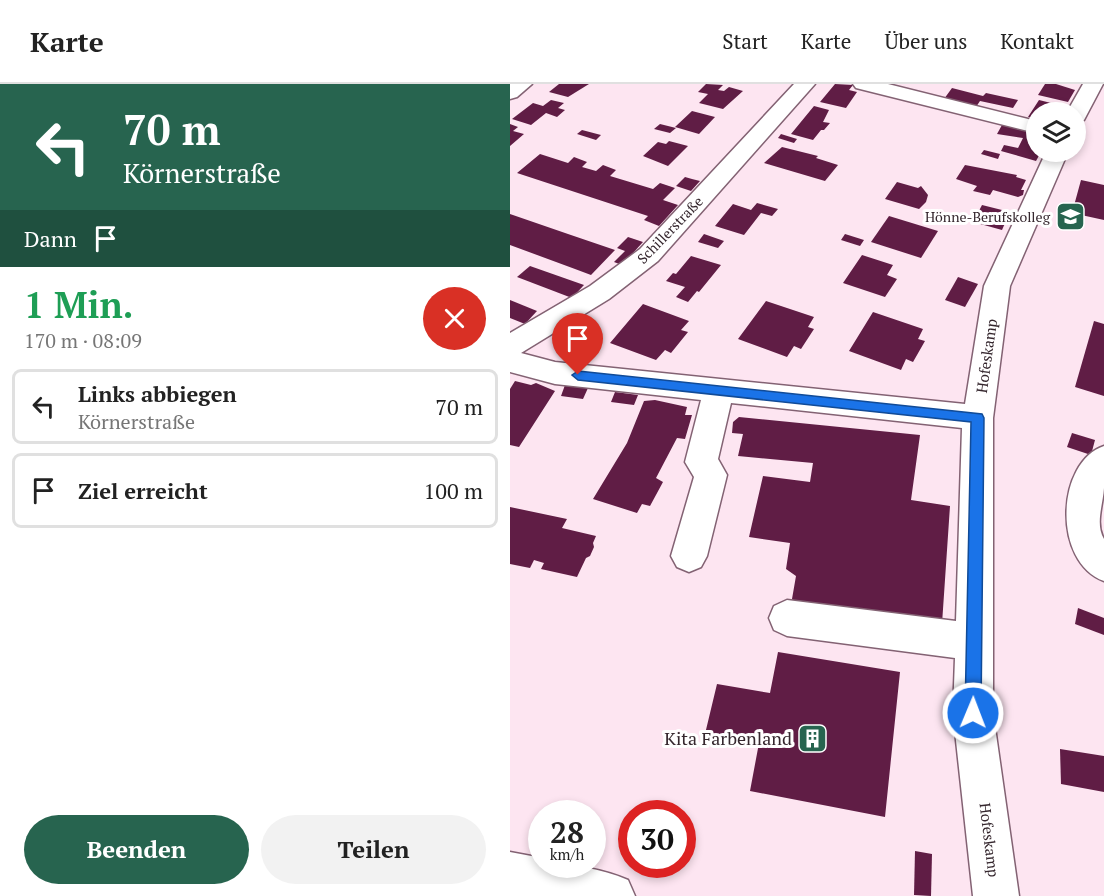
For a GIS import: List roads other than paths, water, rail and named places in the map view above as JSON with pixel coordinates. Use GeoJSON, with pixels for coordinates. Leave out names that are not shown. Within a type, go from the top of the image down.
{"type":"FeatureCollection","features":[{"type":"Feature","properties":{"kind":"street"},"geometry":{"type":"LineString","coordinates":[[510,93],[522,84]]}},
{"type":"Feature","properties":{"kind":"street","name":"Schillerstraße"},"geometry":{"type":"LineString","coordinates":[[510,346],[591,300],[641,262],[805,84]]}},
{"type":"Feature","properties":{"kind":"street"},"geometry":{"type":"LineString","coordinates":[[863,84],[1026,125]]}},
{"type":"Feature","properties":{"kind":"street"},"geometry":{"type":"LineString","coordinates":[[1083,102],[1093,84]]}},
{"type":"Feature","properties":{"kind":"street","name":"Hofeskamp"},"geometry":{"type":"LineString","coordinates":[[996,896],[973,713],[978,418],[997,286],[1053,162]]}},
{"type":"Feature","properties":{"kind":"street"},"geometry":{"type":"LineString","coordinates":[[510,361],[555,373],[978,418]]}},
{"type":"Feature","properties":{"kind":"street"},"geometry":{"type":"LineString","coordinates":[[689,556],[711,475],[701,462],[719,390]]}},
{"type":"Feature","properties":{"kind":"street"},"geometry":{"type":"LineString","coordinates":[[1104,459],[1093,473],[1082,518],[1084,535],[1089,548],[1104,565]]}},
{"type":"Feature","properties":{"kind":"street"},"geometry":{"type":"LineString","coordinates":[[787,618],[974,642]]}},
{"type":"Feature","properties":{"kind":"street"},"geometry":{"type":"LineString","coordinates":[[523,883],[612,896]]}},
{"type":"Feature","properties":{"kind":"place","name":"Hönne-Berufskolleg"},"geometry":{"type":"Point","coordinates":[1071,217]}},
{"type":"Feature","properties":{"kind":"place","name":"Kita Farbenland"},"geometry":{"type":"Point","coordinates":[813,739]}}]}
